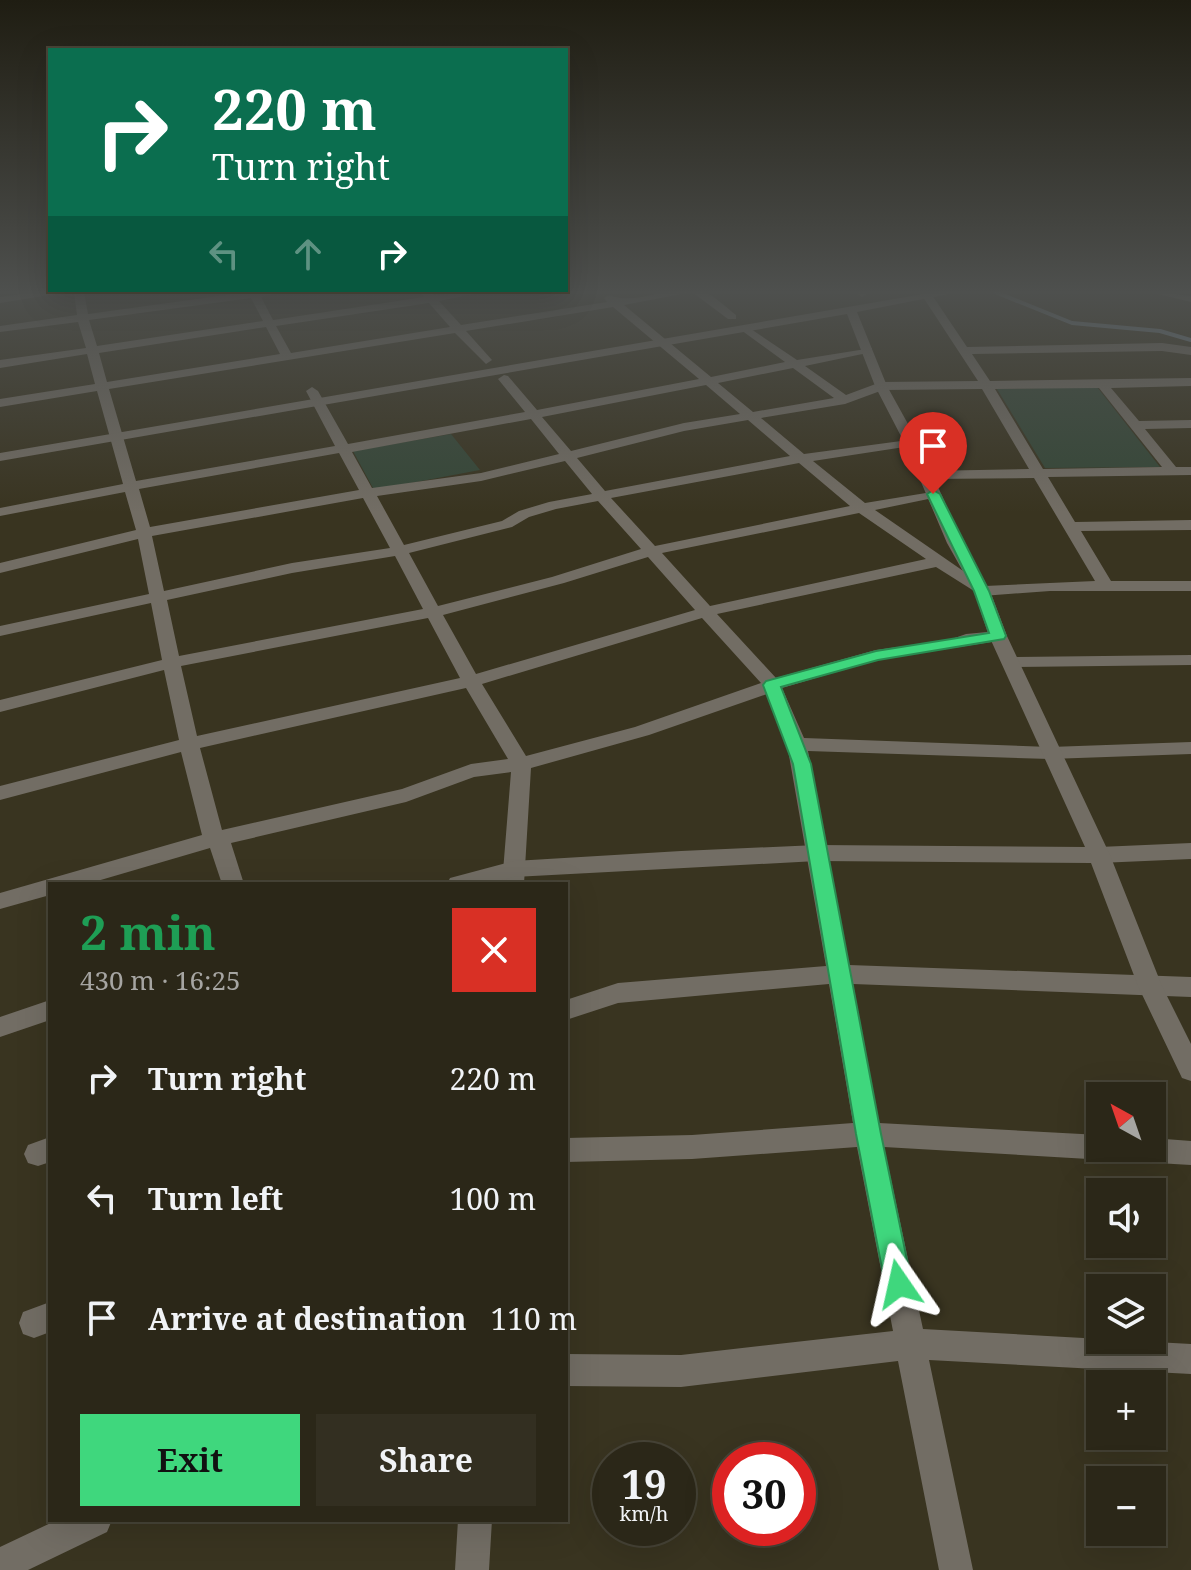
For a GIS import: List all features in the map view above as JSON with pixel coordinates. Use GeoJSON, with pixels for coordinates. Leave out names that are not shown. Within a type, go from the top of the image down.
{"type":"FeatureCollection","features":[{"type":"Feature","properties":{"kind":"street"},"geometry":{"type":"LineString","coordinates":[[98,365],[144,533],[189,744],[214,839],[223,848],[232,882]]}},
{"type":"Feature","properties":{"kind":"street"},"geometry":{"type":"LineString","coordinates":[[0,403],[235,365]]}},
{"type":"Feature","properties":{"kind":"street"},"geometry":{"type":"LineString","coordinates":[[314,397],[462,365]]}},
{"type":"Feature","properties":{"kind":"street"},"geometry":{"type":"LineString","coordinates":[[0,457],[116,431],[516,365]]}},
{"type":"Feature","properties":{"kind":"street"},"geometry":{"type":"LineString","coordinates":[[692,365],[860,507],[982,591],[1105,585],[1191,586]]}},
{"type":"Feature","properties":{"kind":"street"},"geometry":{"type":"LineString","coordinates":[[0,512],[787,365]]}},
{"type":"Feature","properties":{"kind":"street"},"geometry":{"type":"LineString","coordinates":[[796,365],[845,400]]}},
{"type":"Feature","properties":{"kind":"street"},"geometry":{"type":"LineString","coordinates":[[874,365],[982,591],[998,636],[1099,855],[1150,986],[1191,1070]]}},
{"type":"Feature","properties":{"kind":"street"},"geometry":{"type":"LineString","coordinates":[[974,365],[1105,585]]}},
{"type":"Feature","properties":{"kind":"street"},"geometry":{"type":"LineString","coordinates":[[504,379],[603,498],[772,685],[797,744],[868,1134],[956,1570]]}},
{"type":"Feature","properties":{"kind":"street"},"geometry":{"type":"LineString","coordinates":[[0,568],[144,533],[367,493],[481,477],[684,427],[845,400],[881,386],[1191,382]]}},
{"type":"Feature","properties":{"kind":"street"},"geometry":{"type":"LineString","coordinates":[[1102,384],[1172,471]]}},
{"type":"Feature","properties":{"kind":"street"},"geometry":{"type":"LineString","coordinates":[[314,397],[471,681],[521,764],[514,877]]}},
{"type":"Feature","properties":{"kind":"street"},"geometry":{"type":"LineString","coordinates":[[1135,425],[1191,424]]}},
{"type":"Feature","properties":{"kind":"street"},"geometry":{"type":"LineString","coordinates":[[0,444],[116,431]]}},
{"type":"Feature","properties":{"kind":"street"},"geometry":{"type":"LineString","coordinates":[[0,631],[292,568],[399,551],[507,524],[538,508],[802,458],[911,442]]}},
{"type":"Feature","properties":{"kind":"street"},"geometry":{"type":"LineString","coordinates":[[926,475],[1191,471]]}},
{"type":"Feature","properties":{"kind":"street"},"geometry":{"type":"LineString","coordinates":[[0,706],[172,663],[433,612],[558,580],[651,551],[933,494]]}},
{"type":"Feature","properties":{"kind":"street"},"geometry":{"type":"LineString","coordinates":[[1072,527],[1191,525]]}},
{"type":"Feature","properties":{"kind":"street"},"geometry":{"type":"LineString","coordinates":[[0,793],[189,744],[471,681],[705,612],[936,562]]}},
{"type":"Feature","properties":{"kind":"street"},"geometry":{"type":"LineString","coordinates":[[66,882],[214,839],[406,795],[471,771],[521,764],[642,731],[772,685],[876,655],[998,636]]}},
{"type":"Feature","properties":{"kind":"street"},"geometry":{"type":"LineString","coordinates":[[1011,662],[1191,660]]}},
{"type":"Feature","properties":{"kind":"street"},"geometry":{"type":"LineString","coordinates":[[797,744],[1050,753],[1191,748]]}},
{"type":"Feature","properties":{"kind":"street"},"geometry":{"type":"LineString","coordinates":[[474,882],[817,853],[1099,855],[1191,851]]}},
{"type":"Feature","properties":{"kind":"street"},"geometry":{"type":"LineString","coordinates":[[0,901],[48,888]]}},
{"type":"Feature","properties":{"kind":"street"},"geometry":{"type":"LineString","coordinates":[[568,1009],[618,993],[839,974],[1191,987]]}},
{"type":"Feature","properties":{"kind":"street"},"geometry":{"type":"LineString","coordinates":[[0,1027],[48,1011]]}},
{"type":"Feature","properties":{"kind":"street"},"geometry":{"type":"LineString","coordinates":[[568,1150],[692,1147],[868,1134],[1086,1146]]}},
{"type":"Feature","properties":{"kind":"street"},"geometry":{"type":"LineString","coordinates":[[1166,1151],[1191,1153]]}},
{"type":"Feature","properties":{"kind":"street"},"geometry":{"type":"LineString","coordinates":[[568,1370],[681,1371],[911,1344],[1191,1359]]}},
{"type":"Feature","properties":{"kind":"street"},"geometry":{"type":"LineString","coordinates":[[0,1565],[91,1522]]}},
{"type":"Feature","properties":{"kind":"street"},"geometry":{"type":"LineString","coordinates":[[472,1570],[475,1522]]}},
{"type":"Feature","properties":{"kind":"green space"},"geometry":{"type":"Polygon","coordinates":[[[1097,387],[1160,467],[1045,468],[997,389],[1097,387]]]}},
{"type":"Feature","properties":{"kind":"green space"},"geometry":{"type":"Polygon","coordinates":[[[451,434],[480,470],[374,490],[353,451],[451,434]]]}},
{"type":"Feature","properties":{"kind":"route"},"geometry":{"type":"LineString","coordinates":[[899,1284],[868,1134],[802,764],[797,744],[772,685],[876,655],[998,636],[982,591],[955,543],[933,494]]}}]}
